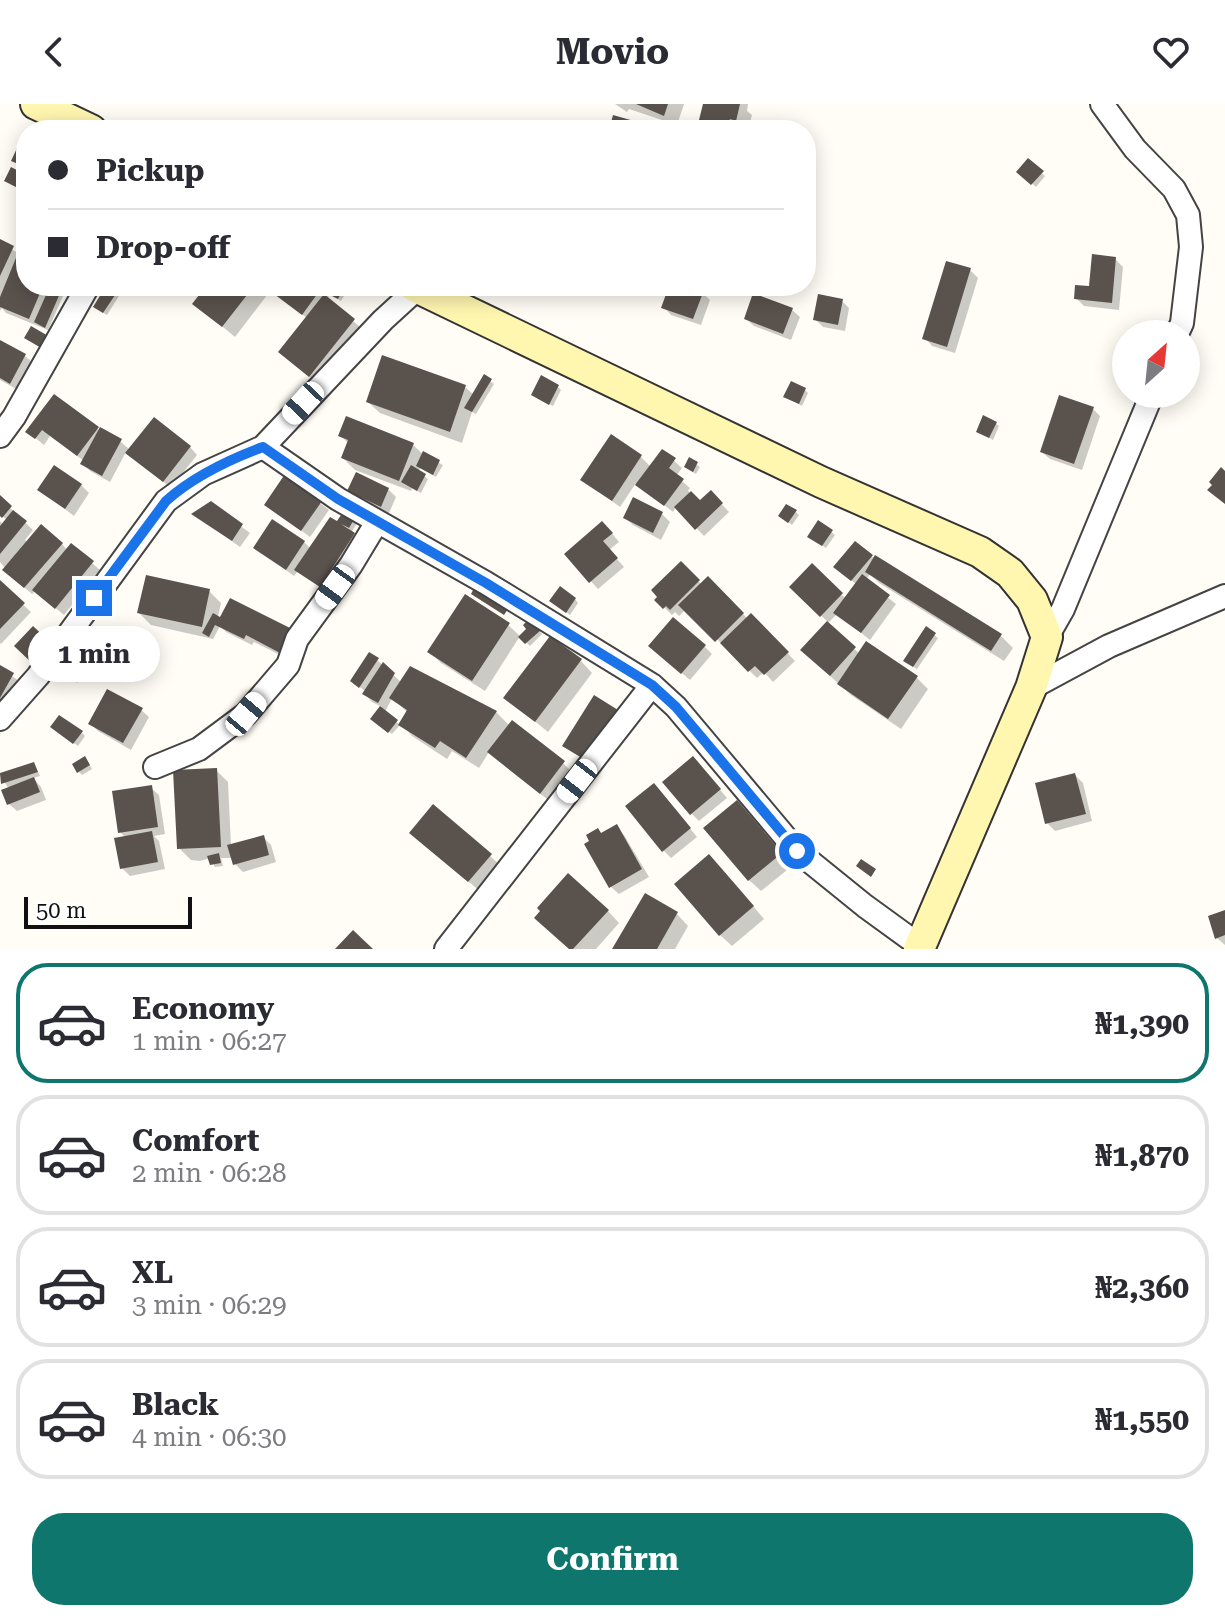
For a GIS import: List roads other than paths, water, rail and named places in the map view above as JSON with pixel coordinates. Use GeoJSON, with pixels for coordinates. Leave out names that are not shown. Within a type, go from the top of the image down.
{"type":"FeatureCollection","features":[{"type":"Feature","properties":{"kind":"main road"},"geometry":{"type":"LineString","coordinates":[[36,104],[70,120]]}},
{"type":"Feature","properties":{"kind":"main road"},"geometry":{"type":"LineString","coordinates":[[435,296],[821,482],[980,552],[1010,573],[1032,600],[1047,637],[1031,688],[920,948]]}},
{"type":"Feature","properties":{"kind":"street"},"geometry":{"type":"LineString","coordinates":[[1102,104],[1135,149],[1174,189],[1188,215],[1191,247],[1182,320]]}},
{"type":"Feature","properties":{"kind":"street"},"geometry":{"type":"LineString","coordinates":[[0,436],[14,417],[82,296]]}},
{"type":"Feature","properties":{"kind":"street"},"geometry":{"type":"LineString","coordinates":[[0,719],[38,676],[166,501],[203,474],[263,447],[407,296]]}},
{"type":"Feature","properties":{"kind":"street"},"geometry":{"type":"LineString","coordinates":[[1047,637],[1063,609],[1146,408]]}},
{"type":"Feature","properties":{"kind":"street"},"geometry":{"type":"LineString","coordinates":[[263,447],[377,522],[486,583],[652,685],[676,707],[797,851],[920,948]]}},
{"type":"Feature","properties":{"kind":"street"},"geometry":{"type":"LineString","coordinates":[[155,767],[199,749],[246,714],[288,665],[297,639],[351,565],[377,522]]}},
{"type":"Feature","properties":{"kind":"street"},"geometry":{"type":"LineString","coordinates":[[1031,688],[1109,646],[1225,596]]}},
{"type":"Feature","properties":{"kind":"street"},"geometry":{"type":"LineString","coordinates":[[446,949],[652,685]]}}]}
